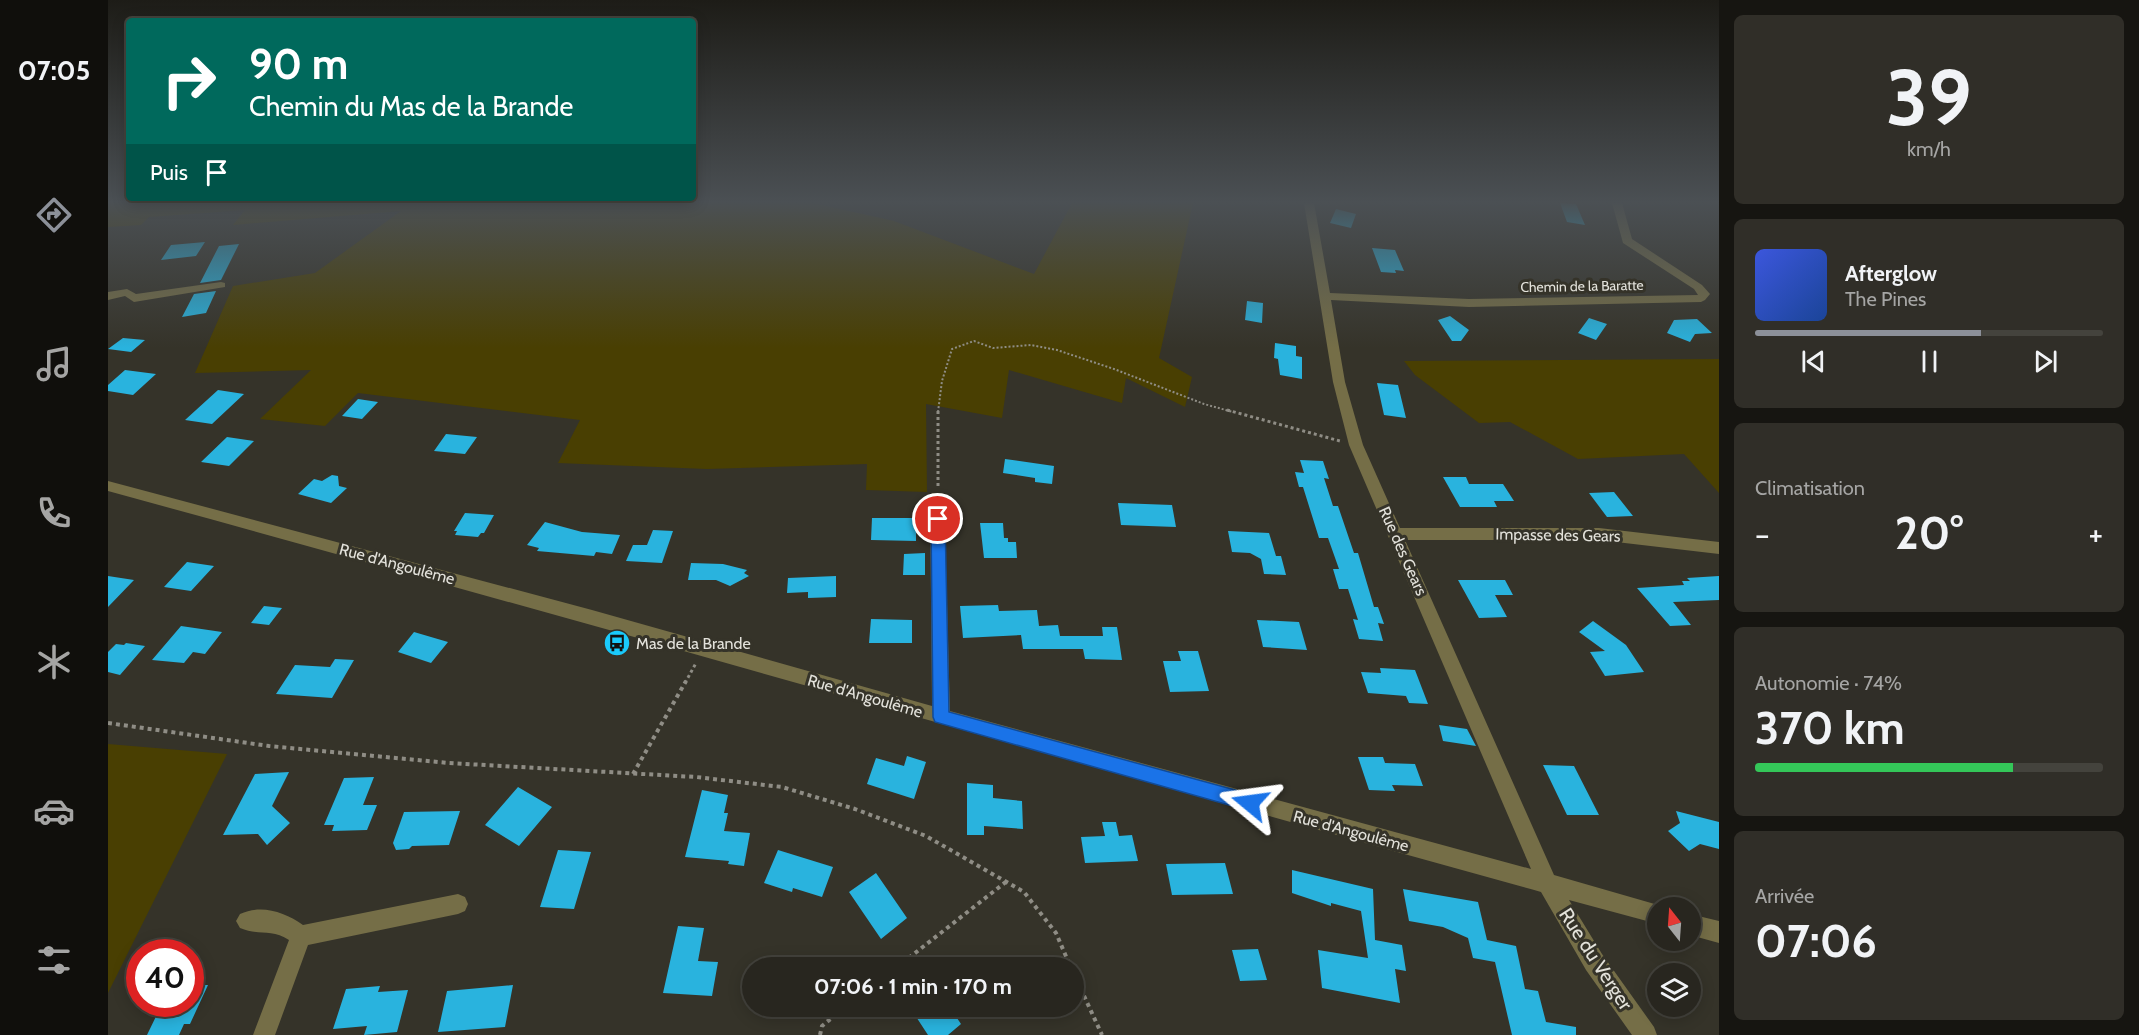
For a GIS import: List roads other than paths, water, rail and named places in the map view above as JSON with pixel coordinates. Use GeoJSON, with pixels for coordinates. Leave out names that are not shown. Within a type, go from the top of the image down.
{"type":"FeatureCollection","features":[{"type":"Feature","properties":{"kind":"street","name":"Rue des Gears"},"geometry":{"type":"LineString","coordinates":[[1318,251],[1339,382],[1356,445],[1547,883]]}},
{"type":"Feature","properties":{"kind":"street","name":"Chemin de la Baratte"},"geometry":{"type":"LineString","coordinates":[[1326,296],[1469,303],[1701,298],[1704,294],[1698,287],[1643,251]]}},
{"type":"Feature","properties":{"kind":"street"},"geometry":{"type":"LineString","coordinates":[[108,296],[127,292],[134,298],[221,285]]}},
{"type":"Feature","properties":{"kind":"street","name":"Rue d'Angoulême"},"geometry":{"type":"LineString","coordinates":[[108,486],[1647,911]]}},
{"type":"Feature","properties":{"kind":"street"},"geometry":{"type":"LineString","coordinates":[[938,497],[941,717]]}},
{"type":"Feature","properties":{"kind":"street","name":"Impasse des Gears"},"geometry":{"type":"LineString","coordinates":[[1395,534],[1599,534],[1719,548]]}},
{"type":"Feature","properties":{"kind":"street","name":"Rue du Verger"},"geometry":{"type":"LineString","coordinates":[[1547,883],[1594,962],[1646,1035]]}},
{"type":"Feature","properties":{"kind":"street"},"geometry":{"type":"LineString","coordinates":[[247,921],[281,922],[301,936],[458,904]]}},
{"type":"Feature","properties":{"kind":"street"},"geometry":{"type":"LineString","coordinates":[[1701,927],[1719,932]]}},
{"type":"Feature","properties":{"kind":"street"},"geometry":{"type":"LineString","coordinates":[[265,1034],[301,936]]}},
{"type":"Feature","properties":{"kind":"place","name":"Mas de la Brande"},"geometry":{"type":"Point","coordinates":[617,643]}}]}
